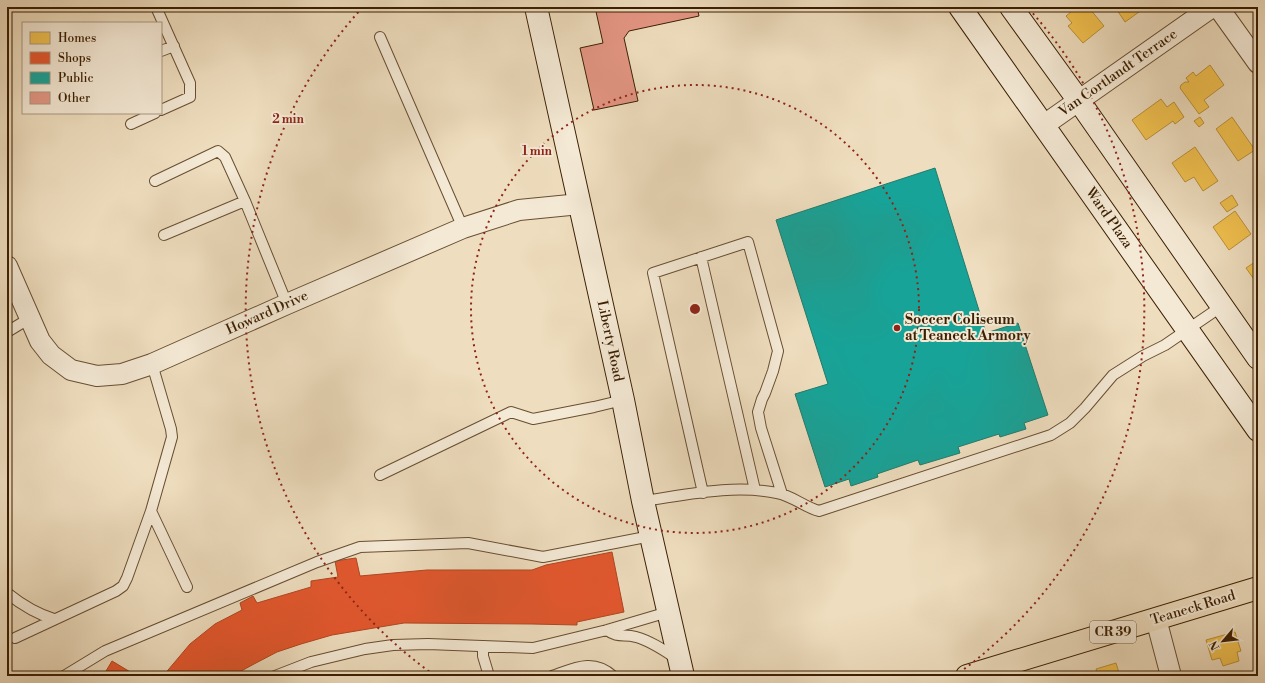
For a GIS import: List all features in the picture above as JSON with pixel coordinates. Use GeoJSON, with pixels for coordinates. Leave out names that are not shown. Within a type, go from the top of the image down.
{"type":"FeatureCollection","features":[{"type":"Feature","properties":{"kind":"main road","name":"Teaneck Road"},"geometry":{"type":"LineString","coordinates":[[967,676],[1258,588]]}},
{"type":"Feature","properties":{"kind":"street","name":"Liberty Road"},"geometry":{"type":"LineString","coordinates":[[536,7],[623,400],[643,501],[681,668]]}},
{"type":"Feature","properties":{"kind":"street","name":"Ward Plaza"},"geometry":{"type":"LineString","coordinates":[[960,7],[1258,430]]}},
{"type":"Feature","properties":{"kind":"street"},"geometry":{"type":"LineString","coordinates":[[1011,7],[1258,358]]}},
{"type":"Feature","properties":{"kind":"street","name":"Van Cortlandt Terrace"},"geometry":{"type":"LineString","coordinates":[[1044,125],[1219,8]]}},
{"type":"Feature","properties":{"kind":"street"},"geometry":{"type":"LineString","coordinates":[[1219,8],[1258,63]]}},
{"type":"Feature","properties":{"kind":"street","name":"Howard Drive"},"geometry":{"type":"LineString","coordinates":[[7,266],[40,341],[51,355],[71,370],[97,376],[122,374],[152,364],[463,228],[518,210],[580,204]]}},
{"type":"Feature","properties":{"kind":"street"},"geometry":{"type":"LineString","coordinates":[[1156,619],[1171,676]]}},
{"type":"Feature","properties":{"kind":"lane"},"geometry":{"type":"LineString","coordinates":[[156,7],[190,83],[190,97],[162,110]]}},
{"type":"Feature","properties":{"kind":"lane"},"geometry":{"type":"LineString","coordinates":[[380,37],[463,228]]}},
{"type":"Feature","properties":{"kind":"lane"},"geometry":{"type":"LineString","coordinates":[[162,51],[174,46]]}},
{"type":"Feature","properties":{"kind":"lane"},"geometry":{"type":"LineString","coordinates":[[131,124],[153,114]]}},
{"type":"Feature","properties":{"kind":"lane"},"geometry":{"type":"LineString","coordinates":[[155,181],[218,151],[225,157],[245,201],[287,304]]}},
{"type":"Feature","properties":{"kind":"lane"},"geometry":{"type":"LineString","coordinates":[[164,235],[245,201]]}},
{"type":"Feature","properties":{"kind":"lane"},"geometry":{"type":"LineString","coordinates":[[703,493],[653,273],[748,242],[778,351],[773,371],[758,412],[761,428],[782,494]]}},
{"type":"Feature","properties":{"kind":"lane"},"geometry":{"type":"LineString","coordinates":[[701,257],[755,490]]}},
{"type":"Feature","properties":{"kind":"lane"},"geometry":{"type":"LineString","coordinates":[[643,501],[703,493],[755,490],[782,494],[794,498],[812,509],[819,511],[1051,435],[1070,423],[1113,375],[1143,356],[1165,345],[1222,306]]}},
{"type":"Feature","properties":{"kind":"lane"},"geometry":{"type":"LineString","coordinates":[[7,332],[30,318]]}},
{"type":"Feature","properties":{"kind":"lane"},"geometry":{"type":"LineString","coordinates":[[15,638],[116,591],[122,586],[127,578],[151,511],[172,437],[152,364]]}},
{"type":"Feature","properties":{"kind":"lane"},"geometry":{"type":"LineString","coordinates":[[380,475],[511,412],[533,419],[594,408],[623,400]]}},
{"type":"Feature","properties":{"kind":"lane"},"geometry":{"type":"LineString","coordinates":[[151,511],[187,587]]}},
{"type":"Feature","properties":{"kind":"lane"},"geometry":{"type":"LineString","coordinates":[[64,676],[105,651],[317,562],[360,547],[468,543],[543,557],[651,536]]}},
{"type":"Feature","properties":{"kind":"lane"},"geometry":{"type":"LineString","coordinates":[[7,593],[25,607],[54,620]]}},
{"type":"Feature","properties":{"kind":"lane"},"geometry":{"type":"LineString","coordinates":[[275,676],[311,662],[364,649],[394,645],[428,644],[533,648],[607,630],[668,612]]}},
{"type":"Feature","properties":{"kind":"lane"},"geometry":{"type":"LineString","coordinates":[[607,630],[613,635],[636,636],[659,647],[681,668]]}},
{"type":"Feature","properties":{"kind":"lane"},"geometry":{"type":"LineString","coordinates":[[483,646],[483,656],[489,676]]}},
{"type":"Feature","properties":{"kind":"lane"},"geometry":{"type":"LineString","coordinates":[[552,676],[580,666],[588,665],[596,666],[613,676]]}},
{"type":"Feature","properties":{"kind":"lane"},"geometry":{"type":"LineString","coordinates":[[579,676],[592,676]]}},
{"type":"Feature","properties":{"kind":"building: Homes"},"geometry":{"type":"Polygon","coordinates":[[[1077,7],[1084,7],[1088,11],[1090,9],[1104,26],[1083,43],[1068,26],[1072,23],[1066,16],[1077,7]]]}},
{"type":"Feature","properties":{"kind":"building: Homes"},"geometry":{"type":"Polygon","coordinates":[[[1115,7],[1146,7],[1125,22],[1115,7]]]}},
{"type":"Feature","properties":{"kind":"building: Homes"},"geometry":{"type":"Polygon","coordinates":[[[1210,65],[1224,85],[1204,100],[1209,107],[1199,114],[1180,88],[1185,82],[1189,82],[1186,78],[1193,72],[1196,76],[1210,65]]]}},
{"type":"Feature","properties":{"kind":"building: Homes"},"geometry":{"type":"Polygon","coordinates":[[[1161,99],[1167,107],[1174,102],[1184,117],[1175,124],[1173,121],[1146,140],[1132,120],[1161,99]]]}},
{"type":"Feature","properties":{"kind":"building: Homes"},"geometry":{"type":"Polygon","coordinates":[[[1200,117],[1204,123],[1199,127],[1194,121],[1200,117]]]}},
{"type":"Feature","properties":{"kind":"building: Homes"},"geometry":{"type":"Polygon","coordinates":[[[1232,117],[1255,150],[1238,161],[1216,129],[1232,117]]]}},
{"type":"Feature","properties":{"kind":"building: Homes"},"geometry":{"type":"Polygon","coordinates":[[[1195,147],[1218,181],[1203,191],[1194,177],[1185,182],[1172,163],[1195,147]]]}},
{"type":"Feature","properties":{"kind":"building: Homes"},"geometry":{"type":"Polygon","coordinates":[[[1232,195],[1238,205],[1227,212],[1220,203],[1232,195]]]}},
{"type":"Feature","properties":{"kind":"building: Homes"},"geometry":{"type":"Polygon","coordinates":[[[1235,211],[1251,234],[1229,250],[1213,227],[1235,211]]]}},
{"type":"Feature","properties":{"kind":"building: Homes"},"geometry":{"type":"Polygon","coordinates":[[[1258,260],[1258,285],[1246,268],[1258,260]]]}},
{"type":"Feature","properties":{"kind":"building: Homes"},"geometry":{"type":"Polygon","coordinates":[[[1235,632],[1241,651],[1237,652],[1239,661],[1223,666],[1220,658],[1212,660],[1206,640],[1235,632]]]}},
{"type":"Feature","properties":{"kind":"building: Homes"},"geometry":{"type":"Polygon","coordinates":[[[1116,663],[1120,676],[1098,676],[1096,669],[1116,663]]]}},
{"type":"Feature","properties":{"kind":"building: Shops"},"geometry":{"type":"Polygon","coordinates":[[[612,552],[624,612],[577,622],[577,625],[404,623],[332,635],[301,644],[277,652],[243,670],[236,676],[163,676],[190,644],[215,624],[242,610],[240,603],[253,596],[257,603],[311,587],[311,581],[338,577],[335,561],[356,558],[360,576],[427,570],[532,570],[546,565],[612,552]]]}},
{"type":"Feature","properties":{"kind":"building: Shops"},"geometry":{"type":"Polygon","coordinates":[[[112,661],[137,676],[103,676],[112,661]]]}},
{"type":"Feature","properties":{"kind":"building: Public","name":"Soccer Coliseum at Teaneck Armory"},"geometry":{"type":"Polygon","coordinates":[[[935,168],[986,333],[1018,323],[1048,415],[1024,423],[1026,429],[1000,437],[999,434],[958,447],[960,453],[920,465],[918,460],[877,474],[878,477],[851,486],[849,479],[825,487],[795,394],[828,384],[776,220],[935,168]]]}},
{"type":"Feature","properties":{"kind":"building: Other"},"geometry":{"type":"Polygon","coordinates":[[[595,7],[697,7],[699,16],[629,31],[624,38],[638,101],[594,110],[580,48],[603,43],[595,7]]]}},
{"type":"Feature","properties":{"kind":"place","name":"Soccer Coliseum at Teaneck Armory"},"geometry":{"type":"Point","coordinates":[897,328]}}]}
